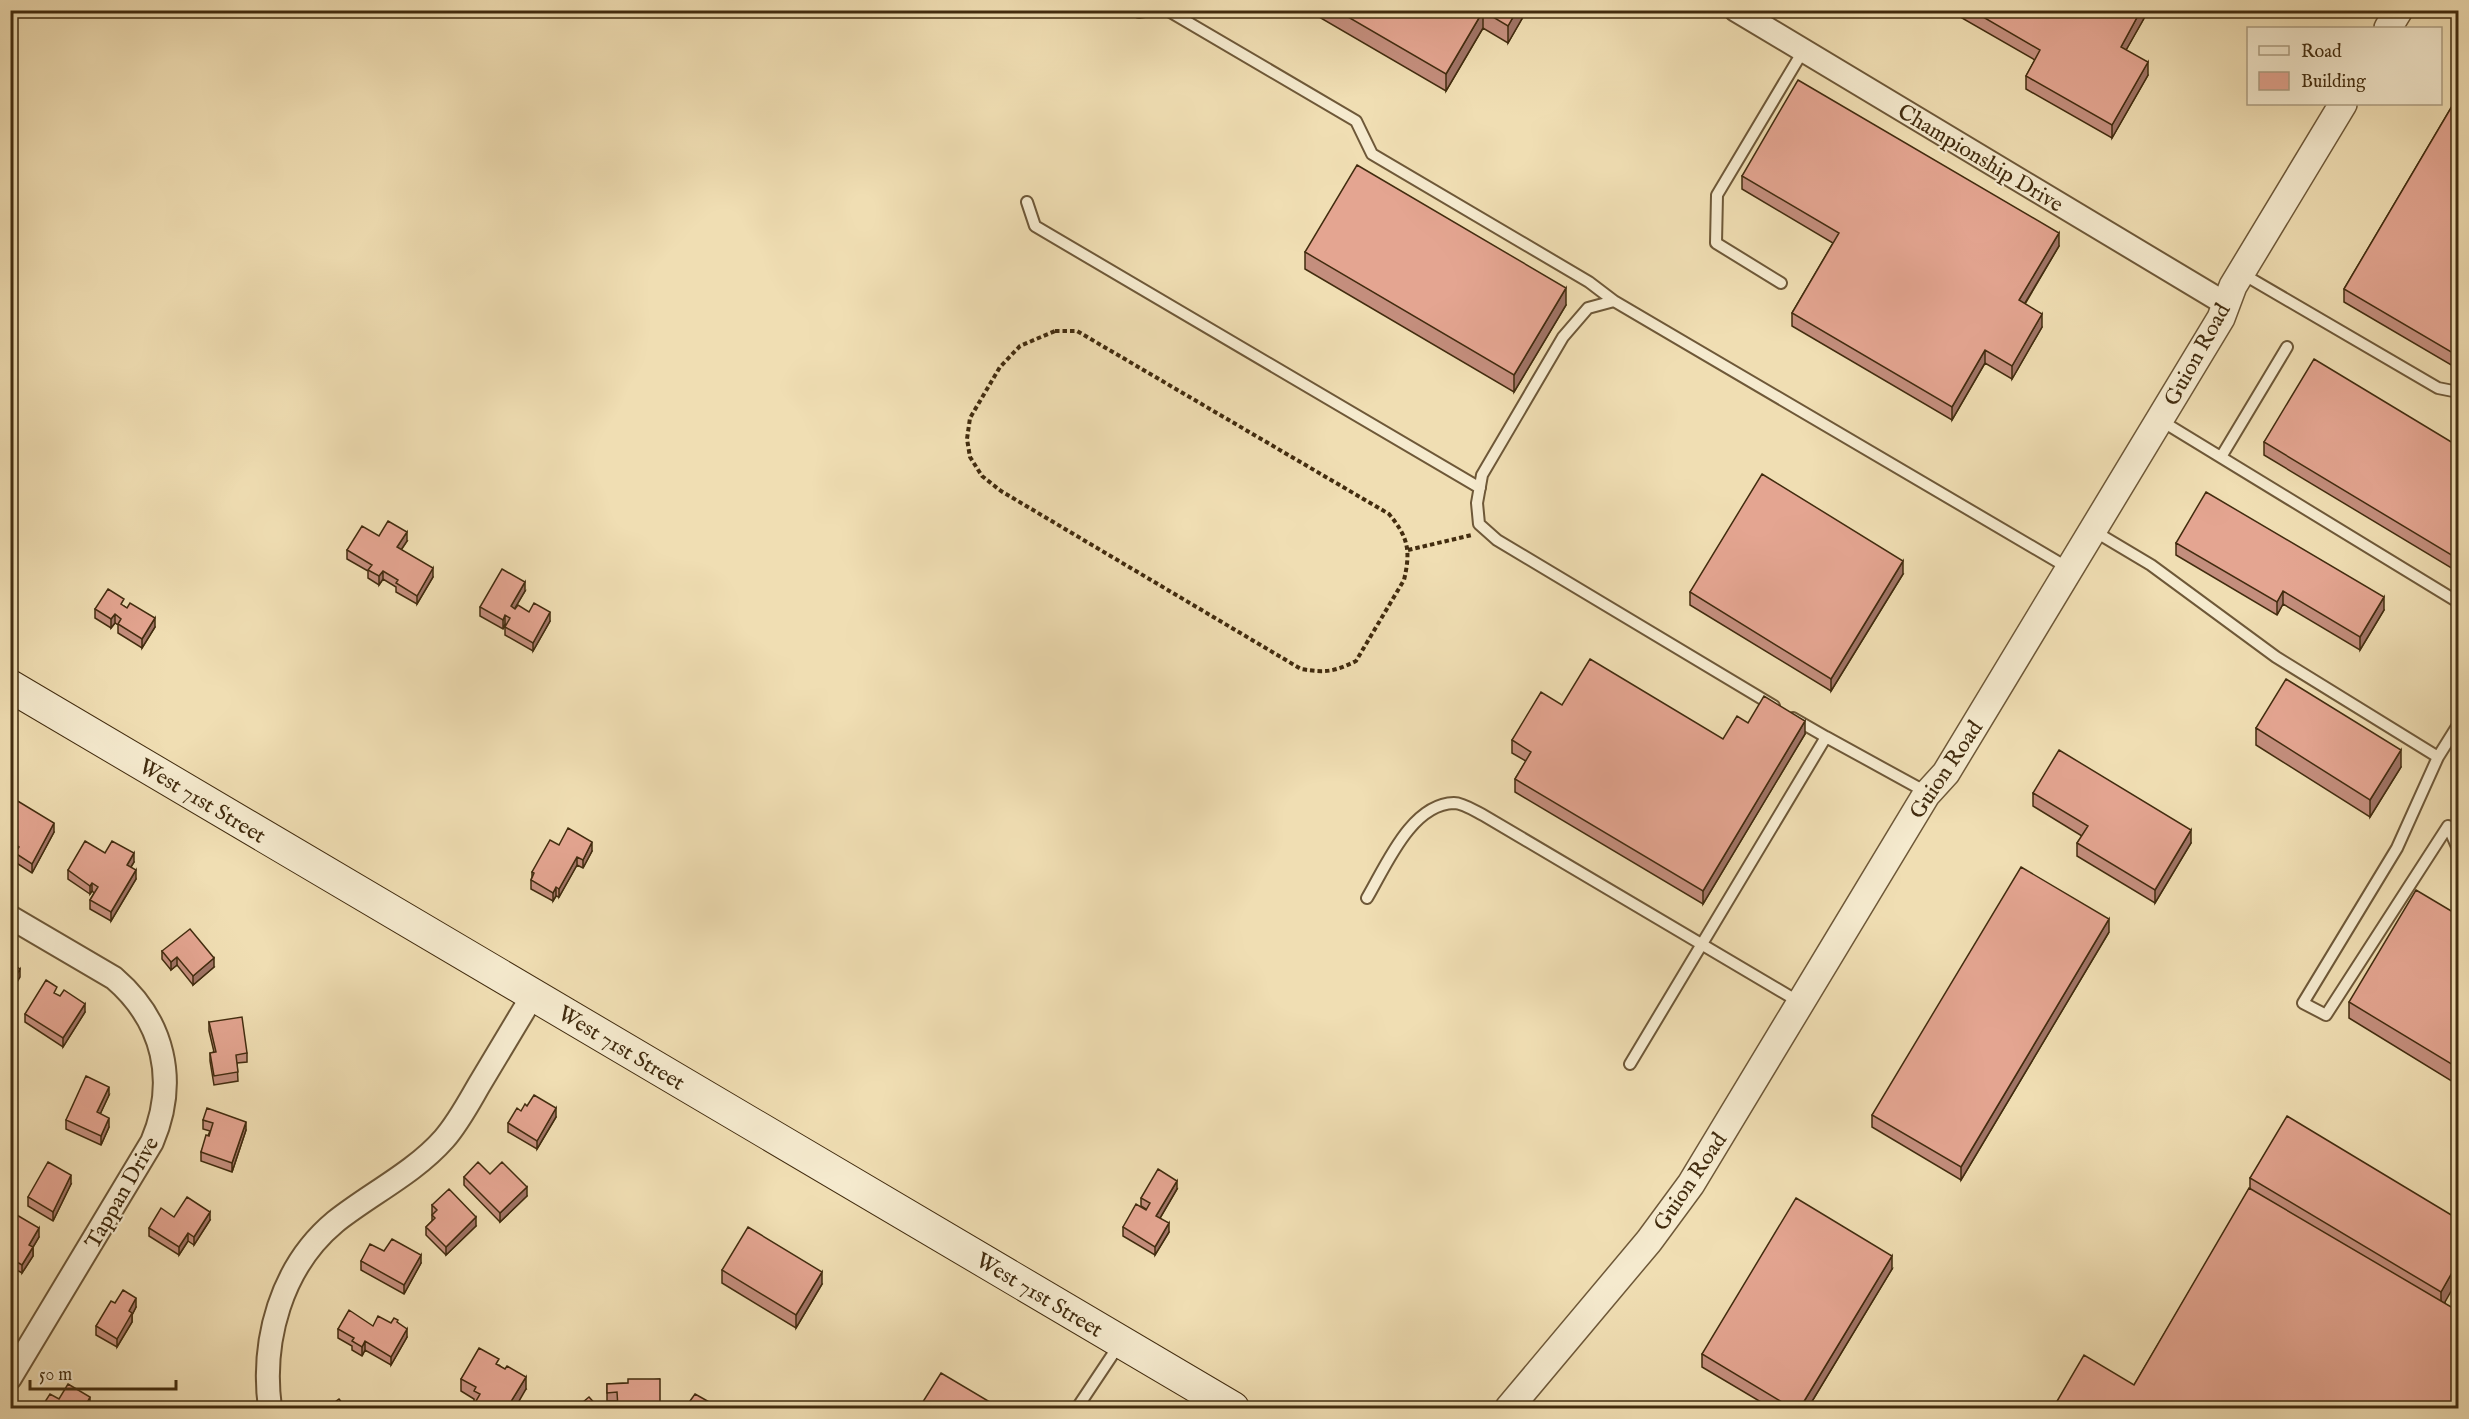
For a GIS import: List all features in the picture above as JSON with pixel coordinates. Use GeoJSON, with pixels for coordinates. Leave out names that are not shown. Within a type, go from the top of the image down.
{"type":"FeatureCollection","features":[{"type":"Feature","properties":{"kind":"main road","name":"West 71st Street"},"geometry":{"type":"LineString","coordinates":[[10,686],[1233,1408]]}},
{"type":"Feature","properties":{"kind":"street","name":"Championship Drive"},"geometry":{"type":"LineString","coordinates":[[1736,10],[2226,304]]}},
{"type":"Feature","properties":{"kind":"street"},"geometry":{"type":"LineString","coordinates":[[2389,27],[2399,10]]}},
{"type":"Feature","properties":{"kind":"street","name":"Guion Road"},"geometry":{"type":"LineString","coordinates":[[1509,1408],[1670,1213],[1705,1162],[1928,793],[1946,773],[2160,420],[2221,318],[2241,273],[2342,105]]}},
{"type":"Feature","properties":{"kind":"street","name":"Tappan Drive"},"geometry":{"type":"LineString","coordinates":[[10,917],[114,978],[127,990],[144,1010],[158,1038],[165,1086],[164,1108],[152,1142],[10,1378]]}},
{"type":"Feature","properties":{"kind":"street"},"geometry":{"type":"LineString","coordinates":[[270,1408],[267,1365],[270,1338],[279,1305],[295,1272],[315,1243],[336,1222],[428,1155],[446,1138],[533,995]]}},
{"type":"Feature","properties":{"kind":"lane"},"geometry":{"type":"LineString","coordinates":[[1167,10],[1356,121],[1372,154],[1589,282],[1614,301],[2070,569]]}},
{"type":"Feature","properties":{"kind":"lane"},"geometry":{"type":"LineString","coordinates":[[1782,283],[1716,243],[1717,195],[1803,51]]}},
{"type":"Feature","properties":{"kind":"lane"},"geometry":{"type":"LineString","coordinates":[[1027,202],[1035,226],[1480,488]]}},
{"type":"Feature","properties":{"kind":"lane"},"geometry":{"type":"LineString","coordinates":[[2241,273],[2438,388],[2458,392]]}},
{"type":"Feature","properties":{"kind":"lane"},"geometry":{"type":"LineString","coordinates":[[1614,301],[1588,308],[1563,337],[1482,475],[1477,503],[1479,524],[1497,540],[1826,738],[1928,793]]}},
{"type":"Feature","properties":{"kind":"lane"},"geometry":{"type":"LineString","coordinates":[[2221,457],[2287,347]]}},
{"type":"Feature","properties":{"kind":"lane"},"geometry":{"type":"LineString","coordinates":[[2160,420],[2458,602]]}},
{"type":"Feature","properties":{"kind":"lane"},"geometry":{"type":"LineString","coordinates":[[2093,530],[2151,565],[2276,657],[2438,757]]}},
{"type":"Feature","properties":{"kind":"lane"},"geometry":{"type":"LineString","coordinates":[[2458,725],[2438,757],[2397,848],[2303,1003],[2326,1016],[2448,826],[2458,849]]}},
{"type":"Feature","properties":{"kind":"lane"},"geometry":{"type":"LineString","coordinates":[[1630,1064],[1826,738]]}},
{"type":"Feature","properties":{"kind":"lane"},"geometry":{"type":"LineString","coordinates":[[1367,898],[1411,825],[1437,805],[1456,802],[1483,815],[1801,1003]]}},
{"type":"Feature","properties":{"kind":"lane"},"geometry":{"type":"LineString","coordinates":[[1077,1408],[1121,1342]]}},
{"type":"Feature","properties":{"kind":"path"},"geometry":{"type":"LineString","coordinates":[[1055,331],[1077,331],[1389,514],[1403,532],[1408,550],[1404,580],[1356,661],[1322,673],[1302,669],[1001,491],[982,476],[970,457],[967,439],[970,417],[1000,367],[1020,346],[1055,331]]}},
{"type":"Feature","properties":{"kind":"path"},"geometry":{"type":"LineString","coordinates":[[1408,550],[1488,532]]}},
{"type":"Feature","properties":{"kind":"building"},"geometry":{"type":"Polygon","coordinates":[[[1336,10],[1517,10],[1508,26],[1483,11],[1446,74],[1336,10]]]}},
{"type":"Feature","properties":{"kind":"building"},"geometry":{"type":"Polygon","coordinates":[[[1971,10],[2141,10],[2121,47],[2148,62],[2112,125],[2026,76],[2040,50],[1971,10]]]}},
{"type":"Feature","properties":{"kind":"building"},"geometry":{"type":"Polygon","coordinates":[[[1798,80],[2059,233],[2019,300],[2042,314],[2012,366],[1985,350],[1952,407],[1792,313],[1839,233],[1742,176],[1798,80]]]}},
{"type":"Feature","properties":{"kind":"building"},"geometry":{"type":"Polygon","coordinates":[[[2458,96],[2458,356],[2344,289],[2458,96]]]}},
{"type":"Feature","properties":{"kind":"building"},"geometry":{"type":"Polygon","coordinates":[[[1357,165],[1566,288],[1514,375],[1305,252],[1357,165]]]}},
{"type":"Feature","properties":{"kind":"building"},"geometry":{"type":"Polygon","coordinates":[[[2314,359],[2458,446],[2458,559],[2264,442],[2314,359]]]}},
{"type":"Feature","properties":{"kind":"building"},"geometry":{"type":"Polygon","coordinates":[[[1762,474],[1903,561],[1831,679],[1690,592],[1762,474]]]}},
{"type":"Feature","properties":{"kind":"building"},"geometry":{"type":"Polygon","coordinates":[[[2206,492],[2384,597],[2360,637],[2283,591],[2277,602],[2176,543],[2206,492]]]}},
{"type":"Feature","properties":{"kind":"building"},"geometry":{"type":"Polygon","coordinates":[[[388,521],[407,532],[397,547],[433,568],[417,596],[396,583],[398,580],[383,571],[379,576],[368,570],[372,565],[347,550],[362,526],[379,536],[388,521]]]}},
{"type":"Feature","properties":{"kind":"building"},"geometry":{"type":"Polygon","coordinates":[[[502,569],[525,582],[511,606],[515,609],[518,605],[529,612],[534,603],[550,612],[533,643],[505,627],[510,618],[505,615],[503,620],[480,607],[502,569]]]}},
{"type":"Feature","properties":{"kind":"building"},"geometry":{"type":"Polygon","coordinates":[[[108,589],[124,599],[121,604],[127,608],[130,603],[155,618],[142,639],[118,624],[121,619],[115,614],[111,619],[95,609],[108,589]]]}},
{"type":"Feature","properties":{"kind":"building"},"geometry":{"type":"Polygon","coordinates":[[[1590,659],[1723,739],[1737,716],[1748,723],[1764,696],[1805,721],[1703,891],[1515,779],[1531,752],[1512,740],[1541,692],[1562,705],[1590,659]]]}},
{"type":"Feature","properties":{"kind":"building"},"geometry":{"type":"Polygon","coordinates":[[[2286,679],[2401,750],[2370,800],[2256,728],[2286,679]]]}},
{"type":"Feature","properties":{"kind":"building"},"geometry":{"type":"Polygon","coordinates":[[[2059,750],[2191,830],[2155,890],[2077,843],[2088,826],[2033,793],[2059,750]]]}},
{"type":"Feature","properties":{"kind":"building"},"geometry":{"type":"Polygon","coordinates":[[[16,800],[54,823],[32,864],[15,853],[19,847],[10,841],[10,809],[16,800]]]}},
{"type":"Feature","properties":{"kind":"building"},"geometry":{"type":"Polygon","coordinates":[[[568,828],[592,842],[583,860],[577,857],[559,889],[556,887],[553,893],[531,880],[534,873],[532,872],[550,840],[559,845],[568,828]]]}},
{"type":"Feature","properties":{"kind":"building"},"geometry":{"type":"Polygon","coordinates":[[[85,841],[105,853],[112,841],[134,853],[127,865],[136,870],[111,912],[90,900],[98,887],[92,883],[90,886],[68,870],[85,841]]]}},
{"type":"Feature","properties":{"kind":"building"},"geometry":{"type":"Polygon","coordinates":[[[2021,867],[2109,919],[1961,1167],[1872,1115],[2021,867]]]}},
{"type":"Feature","properties":{"kind":"building"},"geometry":{"type":"Polygon","coordinates":[[[2416,890],[2458,915],[2458,1068],[2349,1002],[2416,890]]]}},
{"type":"Feature","properties":{"kind":"building"},"geometry":{"type":"Polygon","coordinates":[[[190,929],[214,958],[193,976],[177,957],[171,962],[162,951],[190,929]]]}},
{"type":"Feature","properties":{"kind":"building"},"geometry":{"type":"Polygon","coordinates":[[[10,959],[11,963],[20,969],[10,985],[10,959]]]}},
{"type":"Feature","properties":{"kind":"building"},"geometry":{"type":"Polygon","coordinates":[[[46,980],[57,987],[54,993],[60,996],[64,990],[85,1004],[63,1038],[25,1014],[46,980]]]}},
{"type":"Feature","properties":{"kind":"building"},"geometry":{"type":"Polygon","coordinates":[[[242,1017],[247,1053],[236,1055],[238,1072],[214,1076],[210,1053],[216,1052],[209,1022],[242,1017]]]}},
{"type":"Feature","properties":{"kind":"building"},"geometry":{"type":"Polygon","coordinates":[[[86,1076],[109,1087],[97,1112],[109,1118],[101,1136],[66,1120],[86,1076]]]}},
{"type":"Feature","properties":{"kind":"building"},"geometry":{"type":"Polygon","coordinates":[[[534,1095],[556,1108],[537,1141],[508,1123],[517,1108],[521,1111],[534,1095]]]}},
{"type":"Feature","properties":{"kind":"building"},"geometry":{"type":"Polygon","coordinates":[[[207,1108],[246,1122],[232,1163],[201,1152],[206,1135],[209,1136],[213,1123],[203,1120],[207,1108]]]}},
{"type":"Feature","properties":{"kind":"building"},"geometry":{"type":"Polygon","coordinates":[[[2287,1116],[2458,1219],[2458,1262],[2441,1292],[2250,1178],[2287,1116]]]}},
{"type":"Feature","properties":{"kind":"building"},"geometry":{"type":"Polygon","coordinates":[[[48,1162],[71,1175],[53,1212],[28,1197],[48,1162]]]}},
{"type":"Feature","properties":{"kind":"building"},"geometry":{"type":"Polygon","coordinates":[[[478,1162],[490,1174],[502,1162],[527,1187],[500,1213],[464,1177],[478,1162]]]}},
{"type":"Feature","properties":{"kind":"building"},"geometry":{"type":"Polygon","coordinates":[[[1158,1169],[1177,1181],[1156,1216],[1169,1223],[1155,1247],[1123,1227],[1136,1204],[1146,1210],[1150,1203],[1141,1198],[1158,1169]]]}},
{"type":"Feature","properties":{"kind":"building"},"geometry":{"type":"Polygon","coordinates":[[[2249,1188],[2458,1311],[2458,1408],[2053,1408],[2084,1355],[2134,1385],[2249,1188]]]}},
{"type":"Feature","properties":{"kind":"building"},"geometry":{"type":"Polygon","coordinates":[[[449,1189],[476,1217],[446,1247],[426,1227],[435,1218],[432,1215],[437,1210],[432,1205],[449,1189]]]}},
{"type":"Feature","properties":{"kind":"building"},"geometry":{"type":"Polygon","coordinates":[[[187,1197],[210,1212],[194,1237],[188,1233],[179,1247],[149,1228],[161,1208],[174,1217],[187,1197]]]}},
{"type":"Feature","properties":{"kind":"building"},"geometry":{"type":"Polygon","coordinates":[[[1796,1198],[1892,1256],[1800,1408],[1792,1408],[1702,1354],[1796,1198]]]}},
{"type":"Feature","properties":{"kind":"building"},"geometry":{"type":"Polygon","coordinates":[[[10,1211],[39,1228],[29,1245],[33,1247],[22,1265],[10,1258],[10,1211]]]}},
{"type":"Feature","properties":{"kind":"building"},"geometry":{"type":"Polygon","coordinates":[[[748,1227],[822,1272],[796,1315],[722,1270],[748,1227]]]}},
{"type":"Feature","properties":{"kind":"building"},"geometry":{"type":"Polygon","coordinates":[[[392,1239],[421,1255],[404,1285],[361,1261],[370,1244],[384,1251],[392,1239]]]}},
{"type":"Feature","properties":{"kind":"building"},"geometry":{"type":"Polygon","coordinates":[[[123,1290],[136,1298],[129,1311],[132,1313],[117,1339],[96,1326],[111,1301],[115,1303],[123,1290]]]}},
{"type":"Feature","properties":{"kind":"building"},"geometry":{"type":"Polygon","coordinates":[[[349,1310],[373,1326],[378,1316],[391,1323],[394,1318],[407,1329],[391,1357],[365,1341],[362,1347],[352,1341],[354,1338],[338,1329],[349,1310]]]}},
{"type":"Feature","properties":{"kind":"building"},"geometry":{"type":"Polygon","coordinates":[[[479,1348],[499,1359],[496,1364],[505,1369],[507,1366],[526,1377],[507,1408],[472,1408],[480,1394],[474,1391],[476,1387],[461,1379],[479,1348]]]}},
{"type":"Feature","properties":{"kind":"building"},"geometry":{"type":"Polygon","coordinates":[[[941,1373],[1000,1408],[919,1408],[941,1373]]]}},
{"type":"Feature","properties":{"kind":"building"},"geometry":{"type":"Polygon","coordinates":[[[628,1379],[660,1379],[660,1408],[618,1408],[617,1392],[607,1393],[607,1384],[628,1383],[628,1379]]]}},
{"type":"Feature","properties":{"kind":"building"},"geometry":{"type":"Polygon","coordinates":[[[68,1384],[90,1397],[84,1408],[41,1408],[50,1394],[59,1399],[68,1384]]]}},
{"type":"Feature","properties":{"kind":"building"},"geometry":{"type":"Polygon","coordinates":[[[695,1394],[720,1408],[685,1408],[695,1394]]]}},
{"type":"Feature","properties":{"kind":"building"},"geometry":{"type":"Polygon","coordinates":[[[589,1397],[599,1408],[576,1408],[589,1397]]]}},
{"type":"Feature","properties":{"kind":"building"},"geometry":{"type":"Polygon","coordinates":[[[339,1399],[346,1408],[327,1408],[339,1399]]]}}]}
